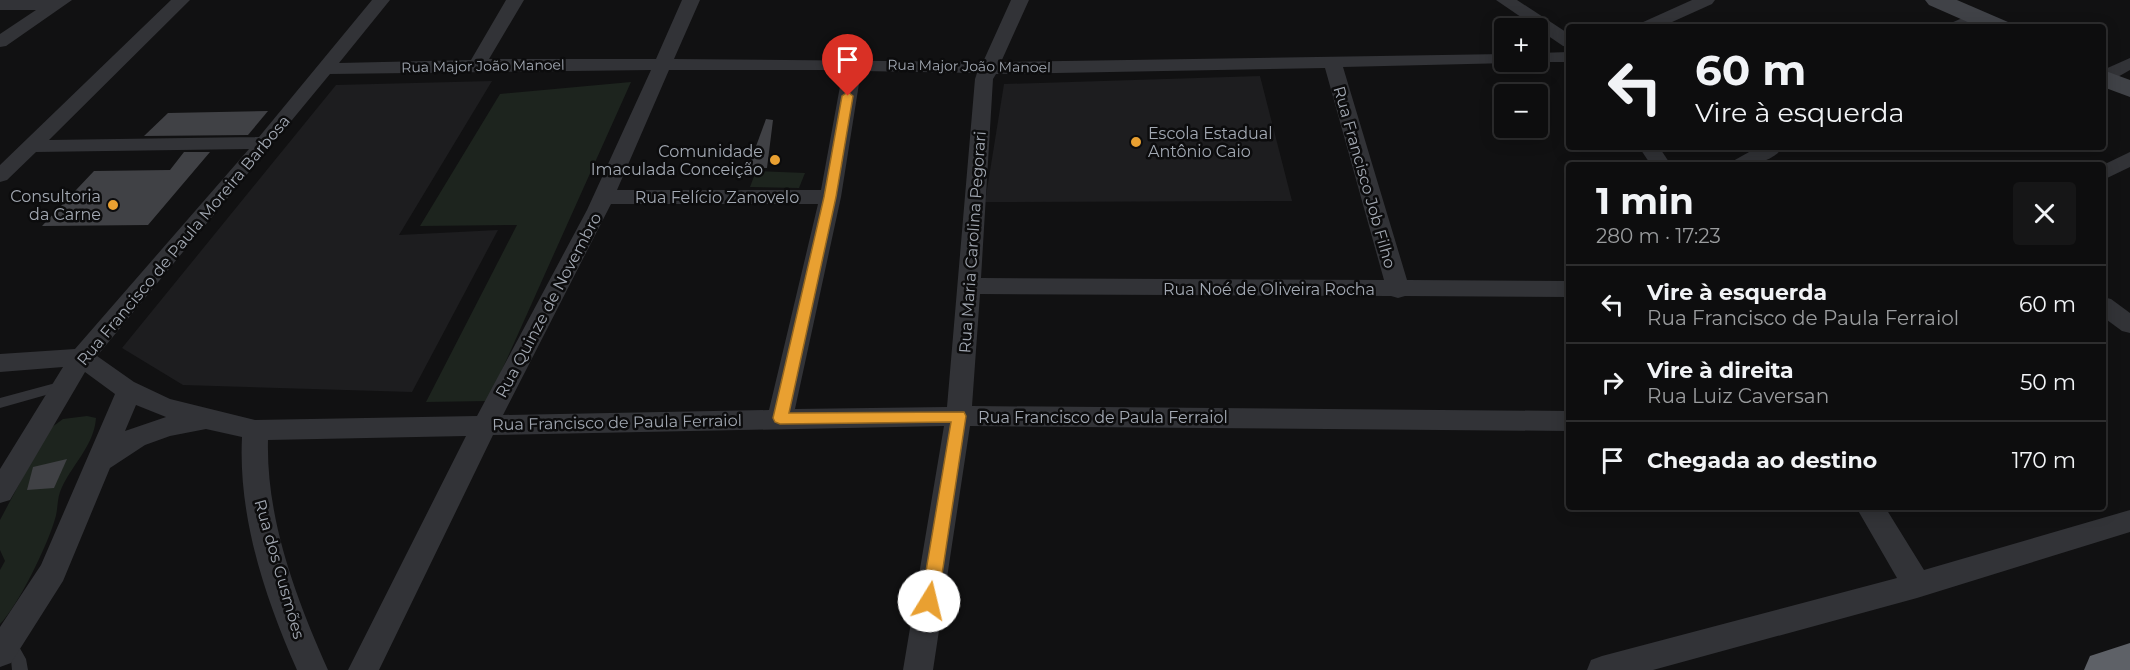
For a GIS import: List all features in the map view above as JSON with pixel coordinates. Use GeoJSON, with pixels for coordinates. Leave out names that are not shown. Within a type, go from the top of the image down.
{"type":"FeatureCollection","features":[{"type":"Feature","properties":{"kind":"highway"},"geometry":{"type":"LineString","coordinates":[[2105,670],[2130,662]]}},
{"type":"Feature","properties":{"kind":"street"},"geometry":{"type":"LineString","coordinates":[[0,176],[180,0]]}},
{"type":"Feature","properties":{"kind":"street","name":"Rua Francisco de Paula Moreira Barbosa"},"geometry":{"type":"LineString","coordinates":[[0,492],[82,357],[265,143],[381,0]]}},
{"type":"Feature","properties":{"kind":"street"},"geometry":{"type":"LineString","coordinates":[[477,65],[515,0]]}},
{"type":"Feature","properties":{"kind":"street","name":"Rua Quinze de Novembro"},"geometry":{"type":"LineString","coordinates":[[363,670],[484,426],[604,197],[691,0]]}},
{"type":"Feature","properties":{"kind":"street","name":"Rua Maria Carolina Pegorari"},"geometry":{"type":"LineString","coordinates":[[918,670],[959,416],[984,79],[1020,0]]}},
{"type":"Feature","properties":{"kind":"street"},"geometry":{"type":"LineString","coordinates":[[1505,0],[1566,40]]}},
{"type":"Feature","properties":{"kind":"street"},"geometry":{"type":"LineString","coordinates":[[1654,24],[1706,0]]}},
{"type":"Feature","properties":{"kind":"street"},"geometry":{"type":"LineString","coordinates":[[1923,0],[1972,23]]}},
{"type":"Feature","properties":{"kind":"street"},"geometry":{"type":"LineString","coordinates":[[1937,0],[1972,23]]}},
{"type":"Feature","properties":{"kind":"street"},"geometry":{"type":"LineString","coordinates":[[0,5],[60,2]]}},
{"type":"Feature","properties":{"kind":"street"},"geometry":{"type":"LineString","coordinates":[[0,42],[60,2]]}},
{"type":"Feature","properties":{"kind":"street"},"geometry":{"type":"LineString","coordinates":[[1548,58],[1566,57]]}},
{"type":"Feature","properties":{"kind":"street","name":"Rua Major João Manoel"},"geometry":{"type":"LineString","coordinates":[[325,69],[663,64],[853,64],[988,68],[1494,59]]}},
{"type":"Feature","properties":{"kind":"street","name":"Rua Francisco Job Filho"},"geometry":{"type":"LineString","coordinates":[[1333,63],[1398,290]]}},
{"type":"Feature","properties":{"kind":"street"},"geometry":{"type":"LineString","coordinates":[[780,418],[830,197],[853,64]]}},
{"type":"Feature","properties":{"kind":"street"},"geometry":{"type":"LineString","coordinates":[[2115,74],[2130,89]]}},
{"type":"Feature","properties":{"kind":"street"},"geometry":{"type":"LineString","coordinates":[[32,146],[265,143]]}},
{"type":"Feature","properties":{"kind":"street"},"geometry":{"type":"LineString","coordinates":[[1746,162],[1768,150]]}},
{"type":"Feature","properties":{"kind":"street"},"geometry":{"type":"LineString","coordinates":[[2106,172],[2130,158]]}},
{"type":"Feature","properties":{"kind":"street","name":"Rua Felício Zanovelo"},"geometry":{"type":"LineString","coordinates":[[604,197],[830,197]]}},
{"type":"Feature","properties":{"kind":"street","name":"Rua Noé de Oliveira Rocha"},"geometry":{"type":"LineString","coordinates":[[969,286],[1398,290],[1566,289]]}},
{"type":"Feature","properties":{"kind":"street"},"geometry":{"type":"LineString","coordinates":[[2106,310],[2130,325]]}},
{"type":"Feature","properties":{"kind":"street"},"geometry":{"type":"LineString","coordinates":[[0,363],[82,357]]}},
{"type":"Feature","properties":{"kind":"street","name":"Rua Francisco de Paula Ferraiol"},"geometry":{"type":"LineString","coordinates":[[82,357],[129,392],[165,408],[255,430],[959,416],[1566,421]]}},
{"type":"Feature","properties":{"kind":"street"},"geometry":{"type":"LineString","coordinates":[[4,647],[53,572],[129,392]]}},
{"type":"Feature","properties":{"kind":"street","name":"Rua Francisco de Paula Ferraiol"},"geometry":{"type":"LineString","coordinates":[[100,462],[133,437],[169,426],[207,420]]}},
{"type":"Feature","properties":{"kind":"street","name":"Rua dos Gusmões"},"geometry":{"type":"LineString","coordinates":[[255,430],[255,476],[271,550],[299,641],[313,670]]}},
{"type":"Feature","properties":{"kind":"street"},"geometry":{"type":"LineString","coordinates":[[1872,510],[1917,585]]}},
{"type":"Feature","properties":{"kind":"street"},"geometry":{"type":"LineString","coordinates":[[1602,670],[1917,585],[2130,521]]}},
{"type":"Feature","properties":{"kind":"lane"},"geometry":{"type":"LineString","coordinates":[[0,403],[65,385]]}},
{"type":"Feature","properties":{"kind":"lane"},"geometry":{"type":"LineString","coordinates":[[4,647],[18,659],[20,670]]}},
{"type":"Feature","properties":{"kind":"shaded area","name":"Escola Estadual Antônio Caio"},"geometry":{"type":"Polygon","coordinates":[[[1260,76],[1292,201],[985,202],[1004,84],[1260,76]]]}},
{"type":"Feature","properties":{"kind":"shaded area"},"geometry":{"type":"Polygon","coordinates":[[[492,81],[399,235],[498,230],[412,392],[183,385],[122,348],[336,85],[492,81]]]}},
{"type":"Feature","properties":{"kind":"shaded area"},"geometry":{"type":"Polygon","coordinates":[[[631,82],[488,401],[426,402],[517,225],[420,226],[500,94],[631,82]]]}},
{"type":"Feature","properties":{"kind":"shaded area"},"geometry":{"type":"Polygon","coordinates":[[[756,171],[805,173],[799,188],[750,187],[756,171]]]}},
{"type":"Feature","properties":{"kind":"shaded area"},"geometry":{"type":"Polygon","coordinates":[[[87,416],[96,418],[91,438],[60,492],[56,516],[32,574],[15,604],[0,624],[0,570],[5,561],[0,550],[0,520],[48,430],[63,419],[87,416]]]}},
{"type":"Feature","properties":{"kind":"building"},"geometry":{"type":"Polygon","coordinates":[[[268,111],[248,135],[144,136],[168,113],[268,111]]]}},
{"type":"Feature","properties":{"kind":"building"},"geometry":{"type":"Polygon","coordinates":[[[766,119],[773,120],[767,168],[748,168],[766,119]]]}},
{"type":"Feature","properties":{"kind":"building","name":"Consultoria da Carne"},"geometry":{"type":"Polygon","coordinates":[[[184,152],[210,152],[148,225],[42,226],[94,171],[170,170],[184,152]]]}},
{"type":"Feature","properties":{"kind":"building"},"geometry":{"type":"Polygon","coordinates":[[[67,459],[54,488],[27,490],[33,467],[67,459]]]}},
{"type":"Feature","properties":{"kind":"place","name":"Escola Estadual Antônio Caio"},"geometry":{"type":"Point","coordinates":[1136,142]}},
{"type":"Feature","properties":{"kind":"place","name":"Comunidade Imaculada Conceição"},"geometry":{"type":"Point","coordinates":[775,160]}},
{"type":"Feature","properties":{"kind":"place","name":"Consultoria da Carne"},"geometry":{"type":"Point","coordinates":[113,205]}},
{"type":"Feature","properties":{"kind":"route"},"geometry":{"type":"LineString","coordinates":[[848,96],[830,197],[780,418],[959,416],[929,601]]}}]}
